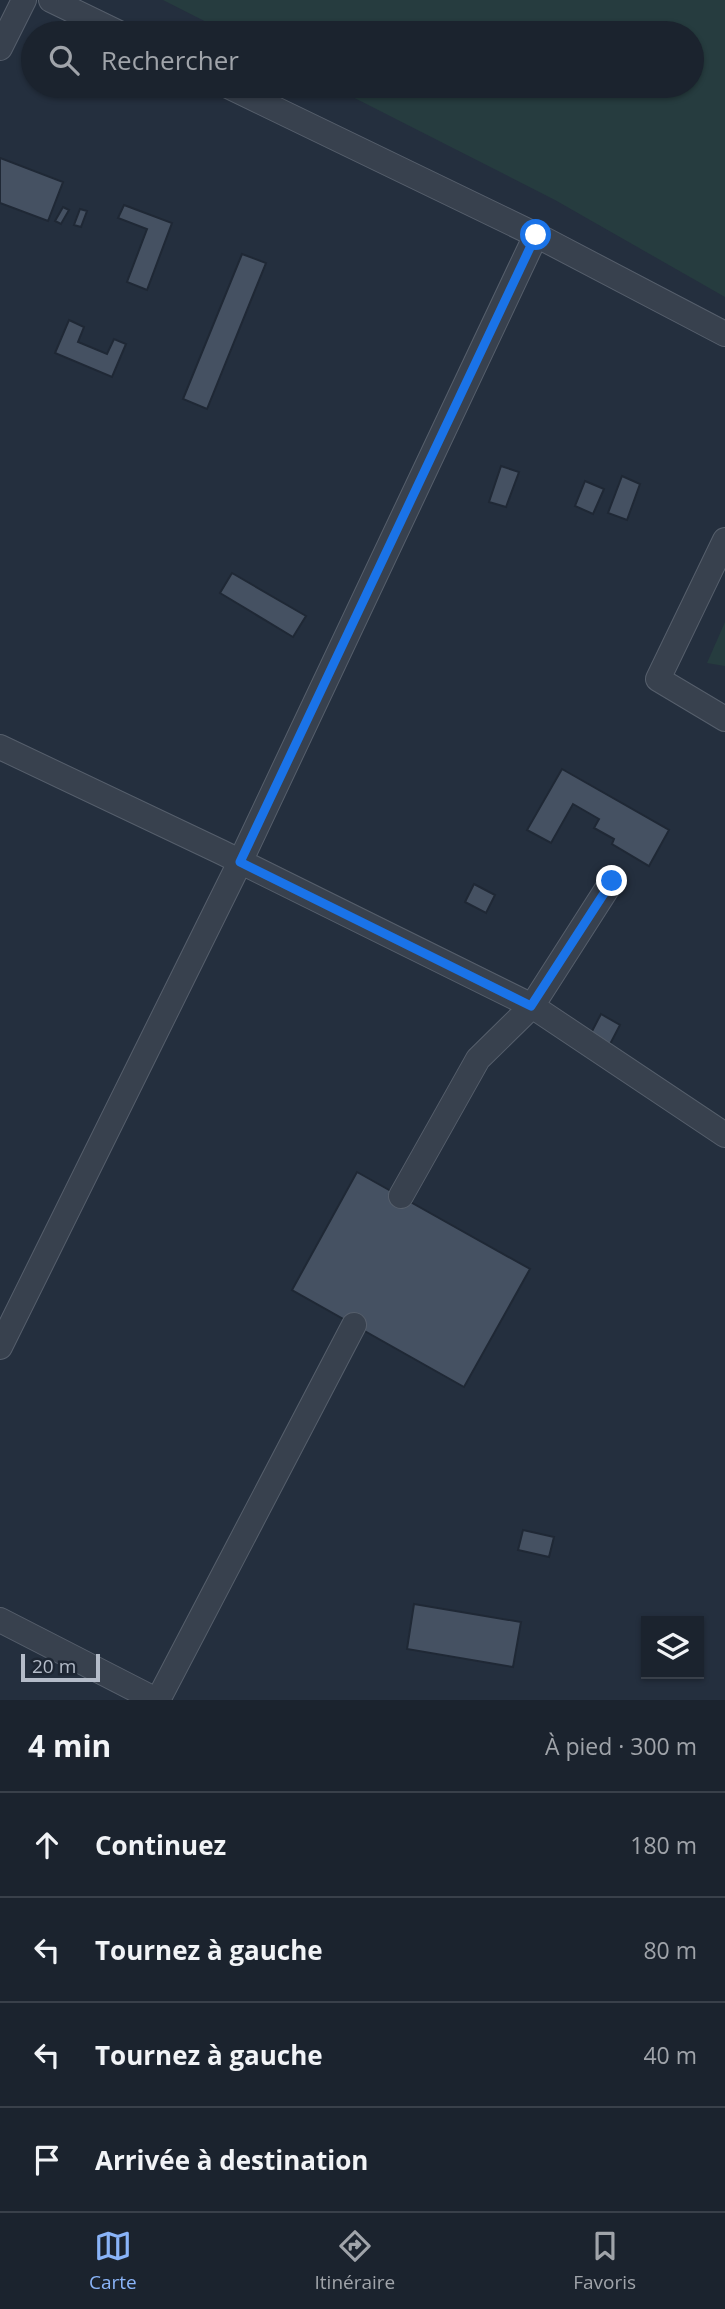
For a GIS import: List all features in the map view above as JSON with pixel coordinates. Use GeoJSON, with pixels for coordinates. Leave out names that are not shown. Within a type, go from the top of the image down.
{"type":"FeatureCollection","features":[{"type":"Feature","properties":{"kind":"lane"},"geometry":{"type":"LineString","coordinates":[[0,48],[24,0]]}},
{"type":"Feature","properties":{"kind":"lane"},"geometry":{"type":"LineString","coordinates":[[51,0],[94,21]]}},
{"type":"Feature","properties":{"kind":"lane"},"geometry":{"type":"LineString","coordinates":[[253,98],[536,235],[725,334]]}},
{"type":"Feature","properties":{"kind":"lane"},"geometry":{"type":"LineString","coordinates":[[0,1347],[240,862],[536,235]]}},
{"type":"Feature","properties":{"kind":"lane"},"geometry":{"type":"LineString","coordinates":[[725,540],[658,679],[725,719]]}},
{"type":"Feature","properties":{"kind":"lane"},"geometry":{"type":"LineString","coordinates":[[0,747],[531,1006],[725,1135]]}},
{"type":"Feature","properties":{"kind":"lane"},"geometry":{"type":"LineString","coordinates":[[401,1196],[478,1059],[531,1006],[612,881]]}},
{"type":"Feature","properties":{"kind":"lane"},"geometry":{"type":"LineString","coordinates":[[0,1620],[157,1700],[354,1325]]}},
{"type":"Feature","properties":{"kind":"green space"},"geometry":{"type":"Polygon","coordinates":[[[163,0],[725,0],[725,297],[555,200],[355,98],[704,98],[704,21],[204,21],[163,0]]]}},
{"type":"Feature","properties":{"kind":"green space"},"geometry":{"type":"Polygon","coordinates":[[[725,622],[725,666],[707,663],[725,622]]]}},
{"type":"Feature","properties":{"kind":"building"},"geometry":{"type":"Polygon","coordinates":[[[0,158],[63,182],[48,221],[0,203],[0,158]]]}},
{"type":"Feature","properties":{"kind":"building"},"geometry":{"type":"Polygon","coordinates":[[[124,205],[172,223],[147,290],[127,282],[147,229],[118,218],[124,205]]]}},
{"type":"Feature","properties":{"kind":"building"},"geometry":{"type":"Polygon","coordinates":[[[63,207],[69,210],[61,224],[55,221],[63,207]]]}},
{"type":"Feature","properties":{"kind":"building"},"geometry":{"type":"Polygon","coordinates":[[[80,209],[87,211],[81,227],[74,225],[80,209]]]}},
{"type":"Feature","properties":{"kind":"building"},"geometry":{"type":"Polygon","coordinates":[[[242,254],[266,263],[207,409],[183,399],[242,254]]]}},
{"type":"Feature","properties":{"kind":"building"},"geometry":{"type":"Polygon","coordinates":[[[69,320],[84,327],[78,342],[107,354],[114,339],[126,344],[112,377],[55,353],[69,320]]]}},
{"type":"Feature","properties":{"kind":"building"},"geometry":{"type":"Polygon","coordinates":[[[501,466],[519,472],[506,507],[489,502],[501,466]]]}},
{"type":"Feature","properties":{"kind":"building"},"geometry":{"type":"Polygon","coordinates":[[[622,476],[640,484],[627,520],[608,513],[622,476]]]}},
{"type":"Feature","properties":{"kind":"building"},"geometry":{"type":"Polygon","coordinates":[[[585,481],[604,489],[593,514],[575,506],[585,481]]]}},
{"type":"Feature","properties":{"kind":"building"},"geometry":{"type":"Polygon","coordinates":[[[232,573],[306,616],[293,637],[220,593],[232,573]]]}},
{"type":"Feature","properties":{"kind":"building"},"geometry":{"type":"Polygon","coordinates":[[[562,769],[669,830],[649,866],[612,844],[614,839],[594,828],[599,819],[573,804],[551,843],[527,830],[562,769]]]}},
{"type":"Feature","properties":{"kind":"building"},"geometry":{"type":"Polygon","coordinates":[[[474,884],[495,895],[486,913],[465,902],[474,884]]]}},
{"type":"Feature","properties":{"kind":"building"},"geometry":{"type":"Polygon","coordinates":[[[601,1014],[620,1025],[608,1048],[589,1037],[601,1014]]]}},
{"type":"Feature","properties":{"kind":"building"},"geometry":{"type":"Polygon","coordinates":[[[357,1172],[530,1269],[464,1387],[292,1290],[357,1172]]]}},
{"type":"Feature","properties":{"kind":"building"},"geometry":{"type":"Polygon","coordinates":[[[523,1530],[554,1537],[549,1557],[518,1550],[523,1530]]]}},
{"type":"Feature","properties":{"kind":"building"},"geometry":{"type":"Polygon","coordinates":[[[414,1604],[521,1622],[513,1667],[407,1649],[414,1604]]]}},
{"type":"Feature","properties":{"kind":"route"},"geometry":{"type":"LineString","coordinates":[[536,235],[240,862],[531,1006],[612,881]]}}]}
